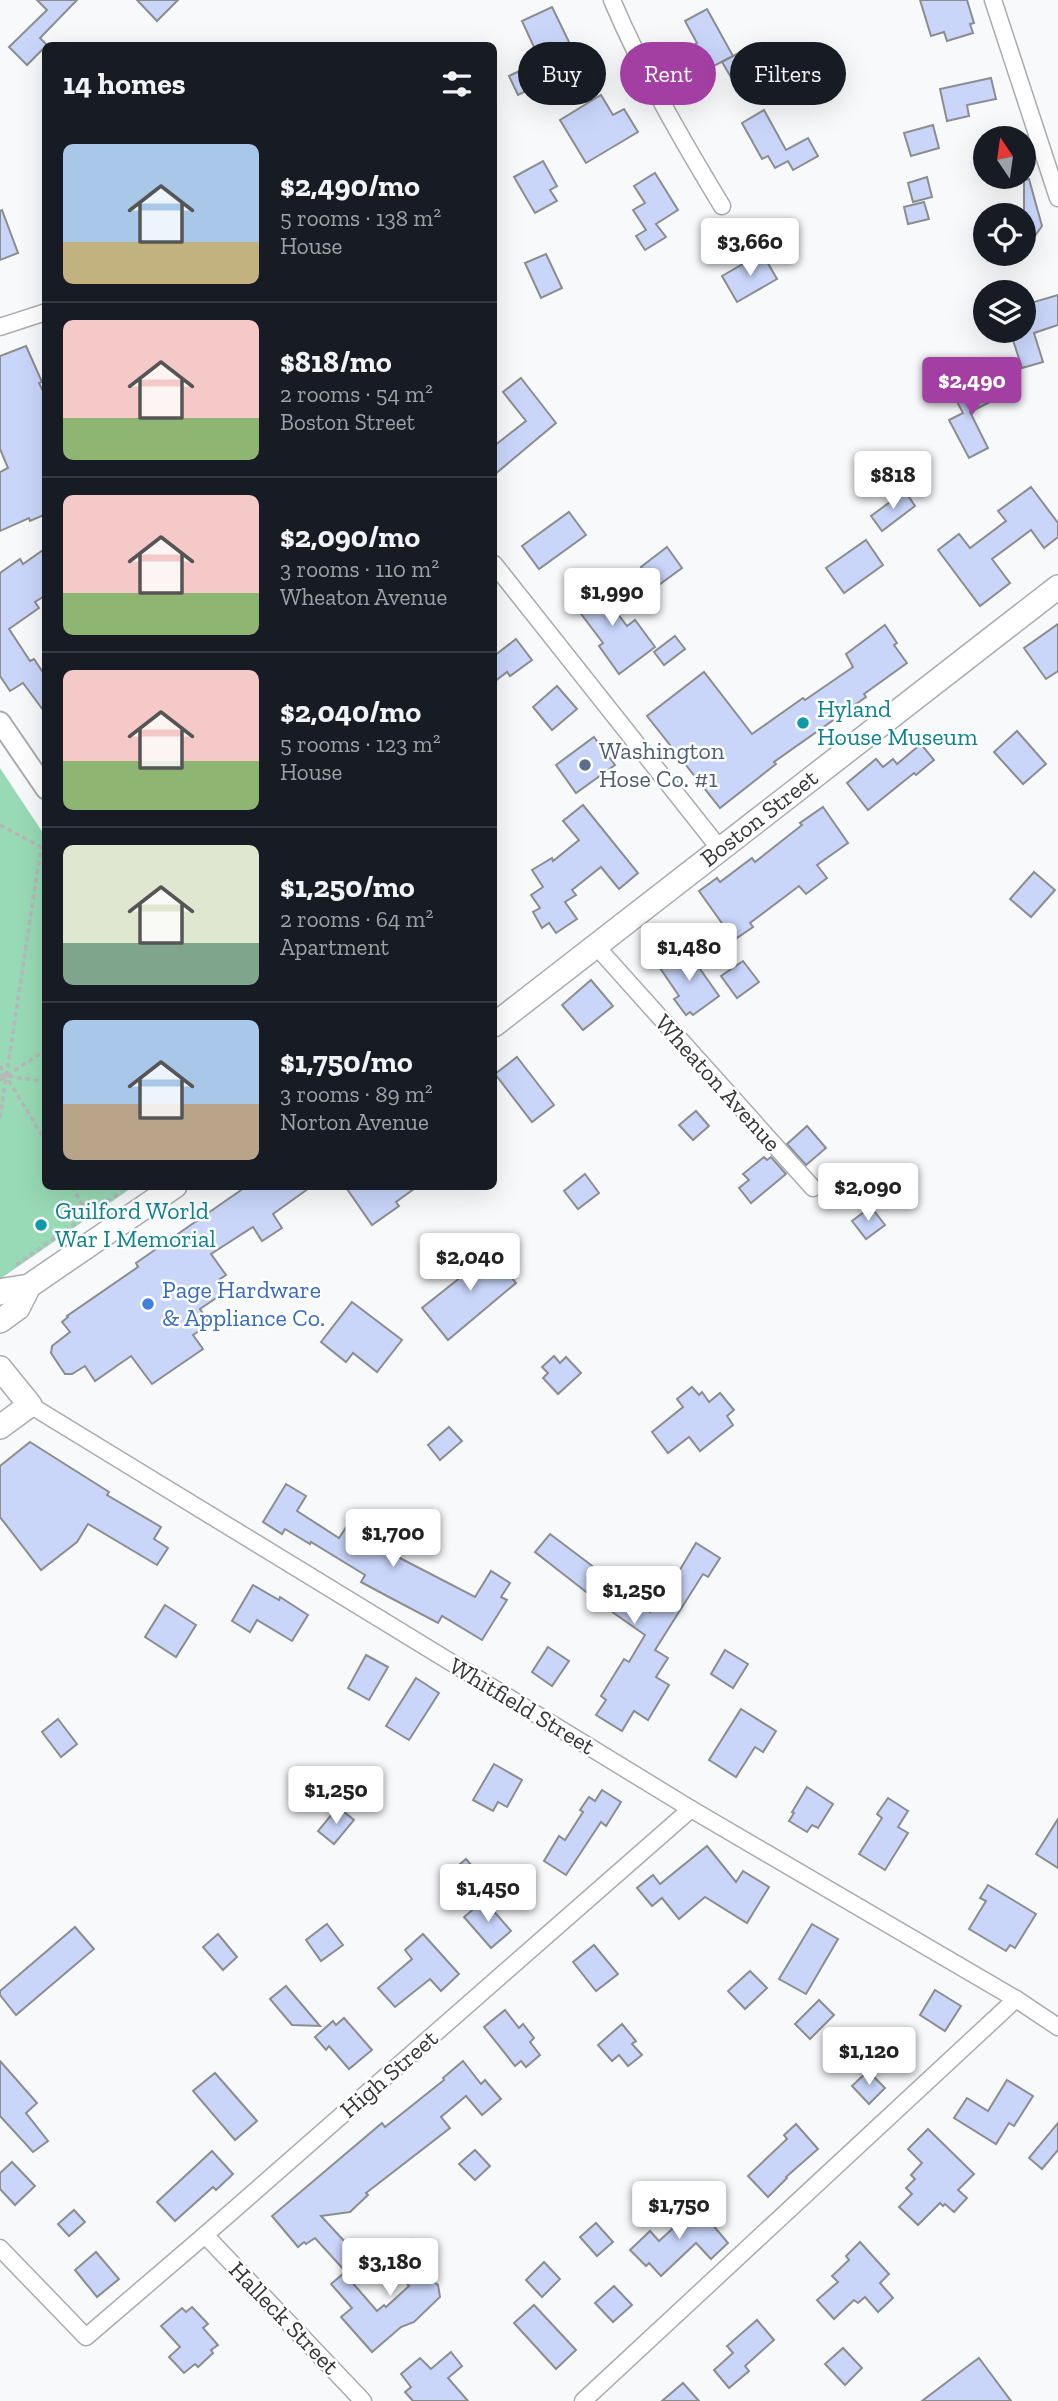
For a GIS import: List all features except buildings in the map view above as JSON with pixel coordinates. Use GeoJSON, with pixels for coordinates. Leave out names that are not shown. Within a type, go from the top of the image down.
{"type":"FeatureCollection","features":[{"type":"Feature","properties":{"kind":"main road","name":"Boston Street"},"geometry":{"type":"LineString","coordinates":[[497,1023],[1058,587]]}},
{"type":"Feature","properties":{"kind":"main road"},"geometry":{"type":"LineString","coordinates":[[0,1293],[29,1286],[169,1190]]}},
{"type":"Feature","properties":{"kind":"main road"},"geometry":{"type":"LineString","coordinates":[[0,1321],[18,1308],[29,1286]]}},
{"type":"Feature","properties":{"kind":"main road","name":"Whitfield Street"},"geometry":{"type":"LineString","coordinates":[[0,1368],[30,1405]]}},
{"type":"Feature","properties":{"kind":"main road"},"geometry":{"type":"LineString","coordinates":[[0,1427],[30,1405]]}},
{"type":"Feature","properties":{"kind":"street"},"geometry":{"type":"LineString","coordinates":[[612,0],[624,29],[722,206]]}},
{"type":"Feature","properties":{"kind":"street"},"geometry":{"type":"LineString","coordinates":[[993,0],[1058,198]]}},
{"type":"Feature","properties":{"kind":"street"},"geometry":{"type":"LineString","coordinates":[[0,327],[42,313]]}},
{"type":"Feature","properties":{"kind":"street"},"geometry":{"type":"LineString","coordinates":[[497,568],[720,849]]}},
{"type":"Feature","properties":{"kind":"street"},"geometry":{"type":"LineString","coordinates":[[0,722],[42,783]]}},
{"type":"Feature","properties":{"kind":"street","name":"Wheaton Avenue"},"geometry":{"type":"LineString","coordinates":[[596,946],[813,1188]]}},
{"type":"Feature","properties":{"kind":"street","name":"Whitfield Street"},"geometry":{"type":"LineString","coordinates":[[30,1405],[691,1809],[1016,1998],[1058,2027]]}},
{"type":"Feature","properties":{"kind":"street","name":"High Street"},"geometry":{"type":"LineString","coordinates":[[0,2248],[86,2337],[691,1809]]}},
{"type":"Feature","properties":{"kind":"street"},"geometry":{"type":"LineString","coordinates":[[583,2401],[1016,1998]]}},
{"type":"Feature","properties":{"kind":"street","name":"Halleck Street"},"geometry":{"type":"LineString","coordinates":[[205,2235],[363,2401]]}},
{"type":"Feature","properties":{"kind":"path"},"geometry":{"type":"LineString","coordinates":[[0,825],[42,845]]}},
{"type":"Feature","properties":{"kind":"path"},"geometry":{"type":"LineString","coordinates":[[0,1118],[42,851]]}},
{"type":"Feature","properties":{"kind":"path"},"geometry":{"type":"LineString","coordinates":[[6,1076],[42,1052]]}},
{"type":"Feature","properties":{"kind":"path"},"geometry":{"type":"LineString","coordinates":[[0,1066],[42,1135]]}},
{"type":"Feature","properties":{"kind":"path"},"geometry":{"type":"LineString","coordinates":[[0,1077],[42,1081]]}},
{"type":"Feature","properties":{"kind":"path"},"geometry":{"type":"LineString","coordinates":[[74,1190],[88,1214]]}},
{"type":"Feature","properties":{"kind":"path"},"geometry":{"type":"LineString","coordinates":[[13,1267],[123,1190]]}},
{"type":"Feature","properties":{"kind":"green space"},"geometry":{"type":"Polygon","coordinates":[[[0,768],[42,831],[42,1190],[129,1190],[0,1279],[0,768]]]}},
{"type":"Feature","properties":{"kind":"place","name":"Hyland House Museum"},"geometry":{"type":"Point","coordinates":[803,723]}},
{"type":"Feature","properties":{"kind":"place","name":"Washington Hose Co. #1"},"geometry":{"type":"Point","coordinates":[585,765]}},
{"type":"Feature","properties":{"kind":"place","name":"Guilford World War I Memorial"},"geometry":{"type":"Point","coordinates":[41,1225]}},
{"type":"Feature","properties":{"kind":"place","name":"Page Hardware & Appliance Co."},"geometry":{"type":"Point","coordinates":[148,1304]}}]}
